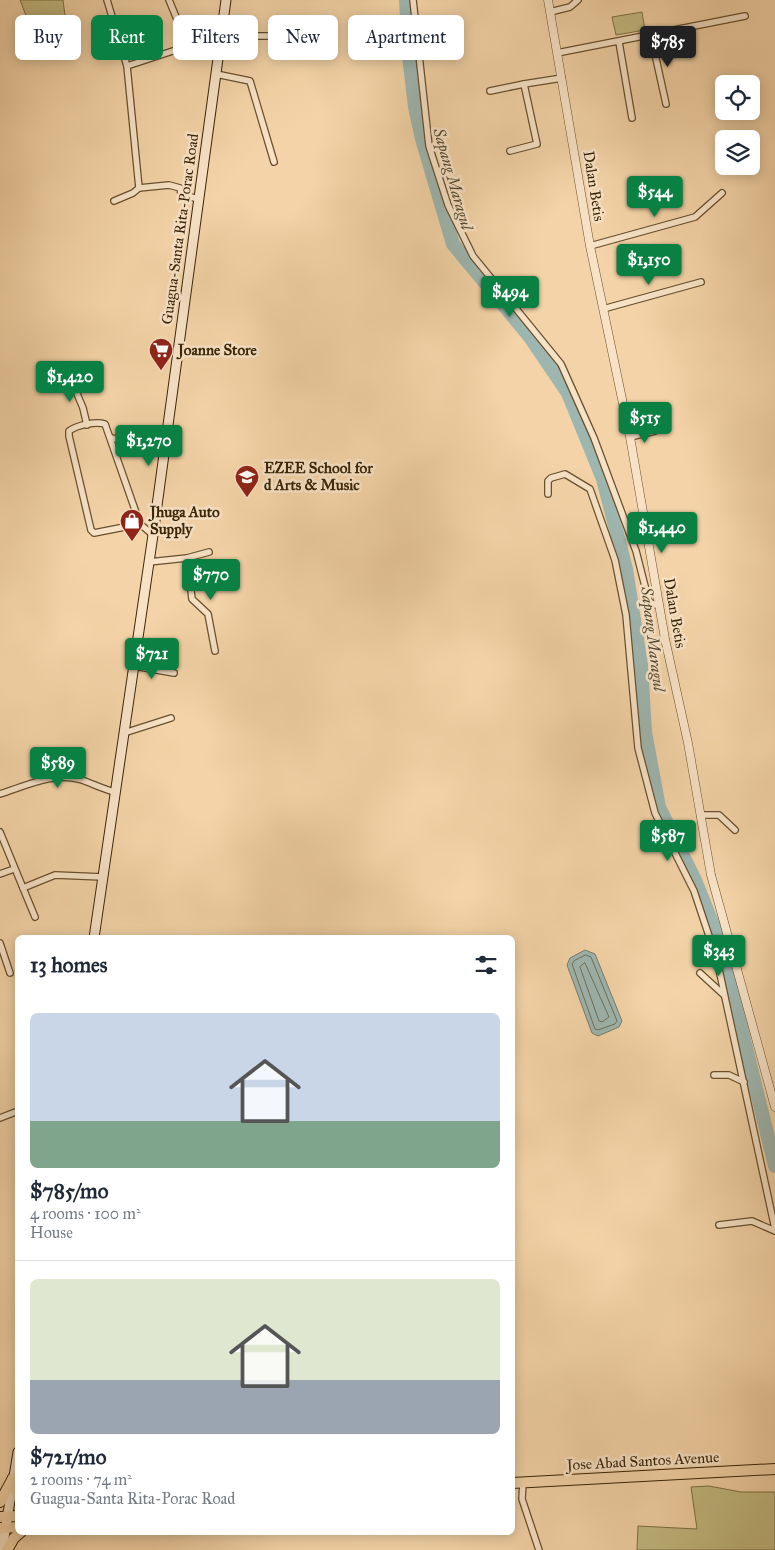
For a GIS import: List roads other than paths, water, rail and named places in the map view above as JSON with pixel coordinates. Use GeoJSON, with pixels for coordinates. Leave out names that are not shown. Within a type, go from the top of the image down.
{"type":"FeatureCollection","features":[{"type":"Feature","properties":{"kind":"highway","name":"Jose Abad Santos Avenue"},"geometry":{"type":"LineString","coordinates":[[518,1483],[775,1469]]}},
{"type":"Feature","properties":{"kind":"highway"},"geometry":{"type":"LineString","coordinates":[[14,1478],[15,1482]]}},
{"type":"Feature","properties":{"kind":"highway"},"geometry":{"type":"LineString","coordinates":[[0,1502],[14,1478]]}},
{"type":"Feature","properties":{"kind":"highway"},"geometry":{"type":"LineString","coordinates":[[7,1550],[18,1535]]}},
{"type":"Feature","properties":{"kind":"main road","name":"Guagua-Santa Rita-Porac Road"},"geometry":{"type":"LineString","coordinates":[[224,15],[226,0]]}},
{"type":"Feature","properties":{"kind":"main road","name":"Guagua-Santa Rita-Porac Road"},"geometry":{"type":"LineString","coordinates":[[94,935],[153,535],[217,60]]}},
{"type":"Feature","properties":{"kind":"main road"},"geometry":{"type":"LineString","coordinates":[[2,1550],[3,1528],[8,1517],[15,1472]]}},
{"type":"Feature","properties":{"kind":"street"},"geometry":{"type":"LineString","coordinates":[[107,0],[127,66],[139,188]]}},
{"type":"Feature","properties":{"kind":"street"},"geometry":{"type":"LineString","coordinates":[[169,0],[175,15]]}},
{"type":"Feature","properties":{"kind":"street"},"geometry":{"type":"LineString","coordinates":[[413,0],[429,146],[448,205],[473,256],[561,364],[594,438],[636,551],[649,602],[659,606]]}},
{"type":"Feature","properties":{"kind":"street","name":"Dalan Betis"},"geometry":{"type":"LineString","coordinates":[[548,0],[590,246],[630,437],[659,606],[688,743],[720,914],[733,949],[775,1107]]}},
{"type":"Feature","properties":{"kind":"street"},"geometry":{"type":"LineString","coordinates":[[550,12],[570,7],[578,0]]}},
{"type":"Feature","properties":{"kind":"street"},"geometry":{"type":"LineString","coordinates":[[557,53],[745,16]]}},
{"type":"Feature","properties":{"kind":"street"},"geometry":{"type":"LineString","coordinates":[[651,36],[666,104]]}},
{"type":"Feature","properties":{"kind":"street"},"geometry":{"type":"LineString","coordinates":[[619,42],[632,118]]}},
{"type":"Feature","properties":{"kind":"street"},"geometry":{"type":"LineString","coordinates":[[127,66],[173,51]]}},
{"type":"Feature","properties":{"kind":"street"},"geometry":{"type":"LineString","coordinates":[[216,74],[250,81],[274,162]]}},
{"type":"Feature","properties":{"kind":"street"},"geometry":{"type":"LineString","coordinates":[[490,91],[562,78]]}},
{"type":"Feature","properties":{"kind":"street"},"geometry":{"type":"LineString","coordinates":[[510,151],[537,144],[524,84]]}},
{"type":"Feature","properties":{"kind":"street"},"geometry":{"type":"LineString","coordinates":[[114,201],[133,193],[139,188],[168,185],[180,188],[181,194],[198,199]]}},
{"type":"Feature","properties":{"kind":"street"},"geometry":{"type":"LineString","coordinates":[[590,246],[695,217],[722,193]]}},
{"type":"Feature","properties":{"kind":"street"},"geometry":{"type":"LineString","coordinates":[[603,309],[701,282]]}},
{"type":"Feature","properties":{"kind":"street"},"geometry":{"type":"LineString","coordinates":[[70,377],[83,408],[87,425]]}},
{"type":"Feature","properties":{"kind":"street"},"geometry":{"type":"LineString","coordinates":[[140,524],[94,533],[88,526],[69,431],[100,422],[105,424],[140,524],[153,535]]}},
{"type":"Feature","properties":{"kind":"street"},"geometry":{"type":"LineString","coordinates":[[630,437],[656,431]]}},
{"type":"Feature","properties":{"kind":"street"},"geometry":{"type":"LineString","coordinates":[[110,438],[164,448]]}},
{"type":"Feature","properties":{"kind":"street"},"geometry":{"type":"LineString","coordinates":[[548,494],[548,481],[551,478],[565,474],[590,489],[596,500],[623,589],[638,748],[646,782],[655,813],[694,891],[718,960],[775,1230]]}},
{"type":"Feature","properties":{"kind":"street"},"geometry":{"type":"LineString","coordinates":[[149,562],[187,558],[209,552]]}},
{"type":"Feature","properties":{"kind":"street"},"geometry":{"type":"LineString","coordinates":[[187,558],[192,599],[208,614],[215,651]]}},
{"type":"Feature","properties":{"kind":"street"},"geometry":{"type":"LineString","coordinates":[[134,666],[174,673]]}},
{"type":"Feature","properties":{"kind":"street"},"geometry":{"type":"LineString","coordinates":[[124,733],[171,718]]}},
{"type":"Feature","properties":{"kind":"street"},"geometry":{"type":"LineString","coordinates":[[0,794],[49,779],[67,778],[82,780],[90,785],[115,792]]}},
{"type":"Feature","properties":{"kind":"street"},"geometry":{"type":"LineString","coordinates":[[700,815],[719,816],[735,830]]}},
{"type":"Feature","properties":{"kind":"street"},"geometry":{"type":"LineString","coordinates":[[0,832],[35,916]]}},
{"type":"Feature","properties":{"kind":"street"},"geometry":{"type":"LineString","coordinates":[[0,874],[14,869]]}},
{"type":"Feature","properties":{"kind":"street"},"geometry":{"type":"LineString","coordinates":[[23,888],[55,875],[103,877]]}},
{"type":"Feature","properties":{"kind":"street"},"geometry":{"type":"LineString","coordinates":[[0,944],[10,973]]}},
{"type":"Feature","properties":{"kind":"street"},"geometry":{"type":"LineString","coordinates":[[700,973],[724,994]]}},
{"type":"Feature","properties":{"kind":"street"},"geometry":{"type":"LineString","coordinates":[[714,1075],[729,1075],[744,1082]]}},
{"type":"Feature","properties":{"kind":"street"},"geometry":{"type":"LineString","coordinates":[[0,1118],[15,1113]]}},
{"type":"Feature","properties":{"kind":"street"},"geometry":{"type":"LineString","coordinates":[[719,1225],[752,1220],[775,1230]]}},
{"type":"Feature","properties":{"kind":"street"},"geometry":{"type":"LineString","coordinates":[[518,1483],[539,1550]]}},
{"type":"Feature","properties":{"kind":"water"},"geometry":{"type":"Polygon","coordinates":[[[585,950],[595,954],[622,1021],[619,1027],[598,1036],[592,1033],[567,965],[570,958],[585,950]]]}},
{"type":"Feature","properties":{"kind":"waterway","name":"Sapang Maragul"},"geometry":{"type":"LineString","coordinates":[[406,0],[409,56],[415,107],[422,139],[453,244],[530,337],[568,393],[603,479],[626,569],[641,665],[645,732],[659,807],[695,880],[720,942],[775,1166]]}},
{"type":"Feature","properties":{"kind":"place","name":"Joanne Store"},"geometry":{"type":"Point","coordinates":[161,371]}},
{"type":"Feature","properties":{"kind":"place","name":"EZEE School for d Arts & Music"},"geometry":{"type":"Point","coordinates":[247,498]}},
{"type":"Feature","properties":{"kind":"place","name":"Jhuga Auto Supply"},"geometry":{"type":"Point","coordinates":[132,542]}}]}
